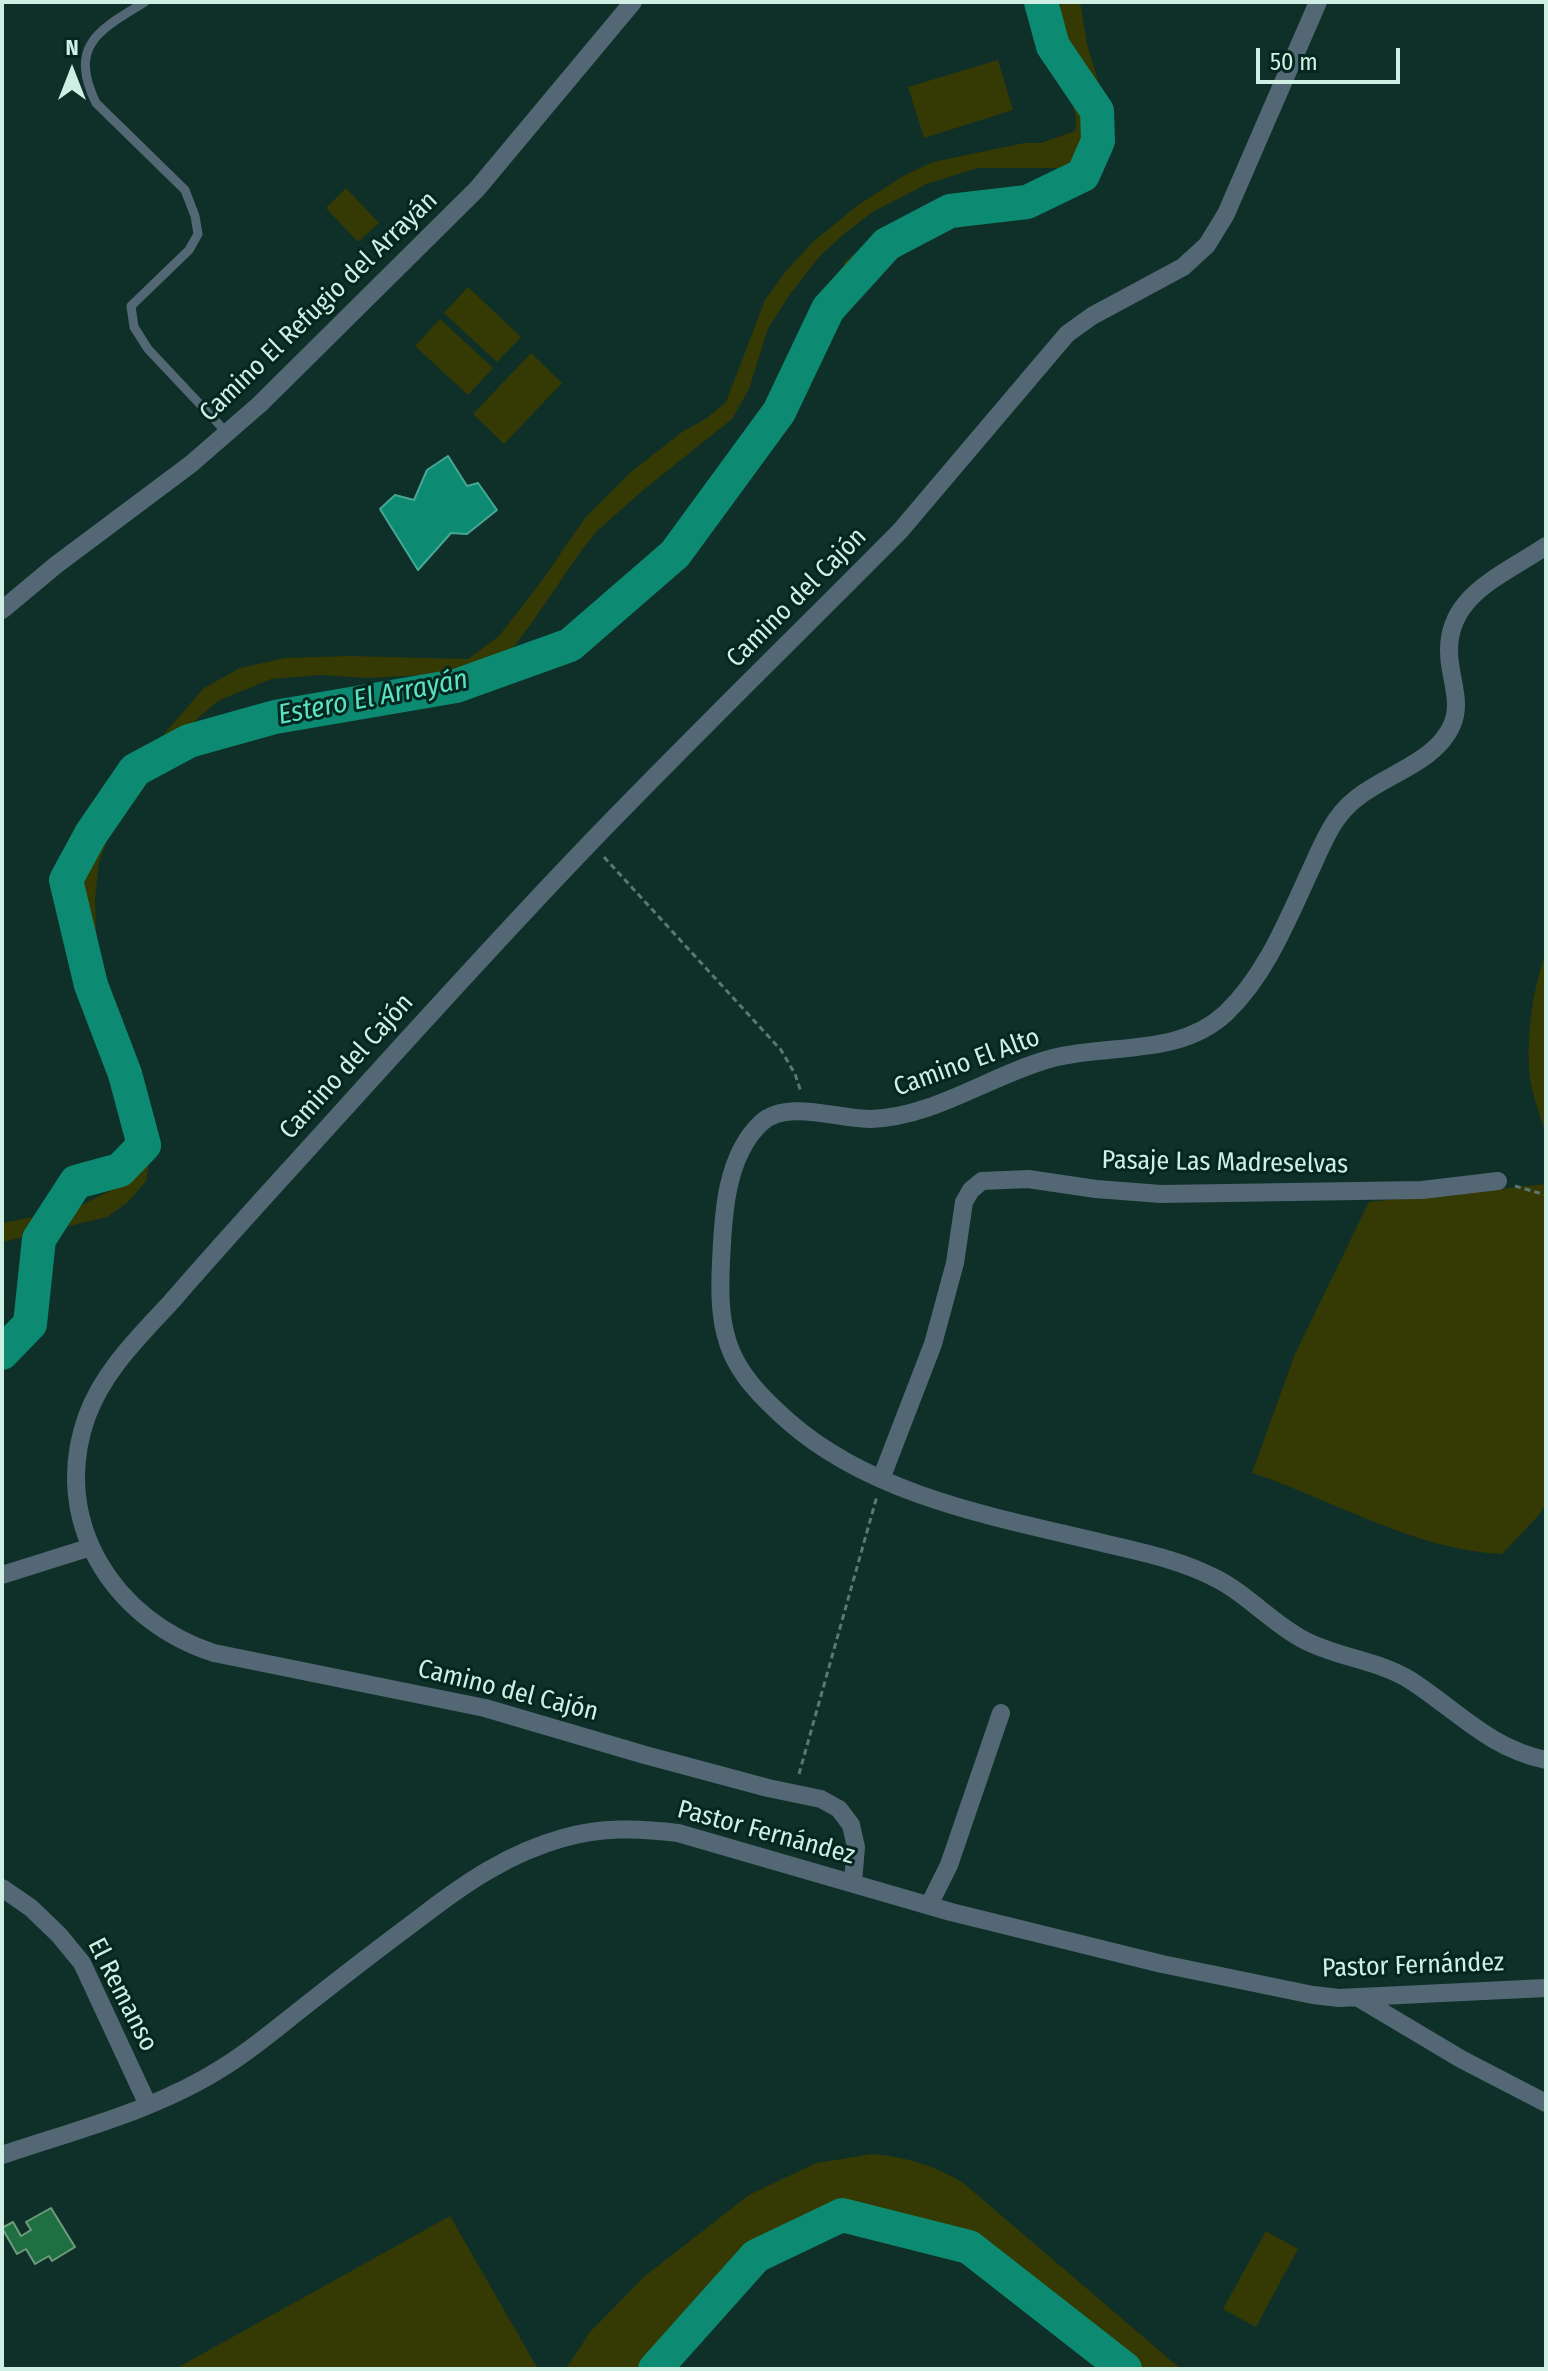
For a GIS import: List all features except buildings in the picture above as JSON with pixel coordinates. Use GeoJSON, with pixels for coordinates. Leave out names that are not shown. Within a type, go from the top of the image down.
{"type":"FeatureCollection","features":[{"type":"Feature","properties":{"kind":"street","name":"Camino El Refugio del Arrayán"},"geometry":{"type":"LineString","coordinates":[[2,610],[228,434],[345,322],[477,189],[633,2]]}},
{"type":"Feature","properties":{"kind":"street","name":"Camino del Cajón"},"geometry":{"type":"LineString","coordinates":[[853,1882],[856,1847],[846,1817],[831,1803],[645,1755],[485,1708],[214,1653],[157,1627],[112,1584],[91,1547],[79,1505],[77,1462],[86,1419],[105,1380],[149,1327],[391,1055],[591,842],[900,531],[940,487],[1051,349],[1092,316],[1183,267],[1207,245],[1226,214],[1318,2]]}},
{"type":"Feature","properties":{"kind":"street","name":"Camino El Alto"},"geometry":{"type":"LineString","coordinates":[[1546,546],[1481,588],[1457,612],[1448,640],[1457,707],[1447,734],[1426,755],[1361,793],[1340,814],[1286,924],[1258,972],[1239,999],[1212,1024],[1166,1044],[1056,1057],[919,1110],[893,1117],[848,1118],[784,1111],[761,1123],[745,1143],[735,1167],[722,1234],[721,1295],[725,1337],[734,1363],[742,1375],[768,1404],[833,1456],[881,1479],[949,1503],[1157,1556],[1207,1574],[1229,1585],[1294,1635],[1325,1650],[1391,1670],[1407,1678],[1499,1745],[1546,1760]]}},
{"type":"Feature","properties":{"kind":"street","name":"Pasaje Las Madreselvas"},"geometry":{"type":"LineString","coordinates":[[881,1479],[909,1411],[944,1308],[955,1263],[964,1202],[971,1190],[982,1181],[1028,1179],[1161,1194],[1422,1190],[1498,1181]]}},
{"type":"Feature","properties":{"kind":"street"},"geometry":{"type":"LineString","coordinates":[[2,1575],[91,1547]]}},
{"type":"Feature","properties":{"kind":"street"},"geometry":{"type":"LineString","coordinates":[[929,1905],[949,1865],[1001,1713]]}},
{"type":"Feature","properties":{"kind":"street","name":"Pastor Fernández"},"geometry":{"type":"LineString","coordinates":[[2,2155],[148,2105],[222,2069],[463,1885],[500,1862],[543,1844],[586,1833],[653,1830],[702,1839],[929,1905],[1124,1955],[1326,1997],[1546,1988]]}},
{"type":"Feature","properties":{"kind":"street","name":"El Remanso"},"geometry":{"type":"LineString","coordinates":[[2,1888],[31,1908],[82,1963],[148,2105]]}},
{"type":"Feature","properties":{"kind":"street"},"geometry":{"type":"LineString","coordinates":[[1357,1997],[1461,2059],[1546,2103]]}},
{"type":"Feature","properties":{"kind":"lane"},"geometry":{"type":"LineString","coordinates":[[145,2],[94,36],[85,62],[88,86],[96,103],[185,190],[198,234],[189,250],[131,306],[134,327],[148,349],[228,434]]}},
{"type":"Feature","properties":{"kind":"path"},"geometry":{"type":"LineString","coordinates":[[591,842],[781,1050],[795,1074],[804,1112]]}},
{"type":"Feature","properties":{"kind":"path"},"geometry":{"type":"LineString","coordinates":[[1498,1181],[1546,1195]]}},
{"type":"Feature","properties":{"kind":"path"},"geometry":{"type":"LineString","coordinates":[[793,1793],[881,1479]]}},
{"type":"Feature","properties":{"kind":"shaded area"},"geometry":{"type":"Polygon","coordinates":[[[1060,2],[1080,2],[1105,117],[1103,132],[1094,144],[1078,159],[1059,168],[977,168],[927,184],[874,211],[845,233],[819,257],[768,328],[749,389],[732,419],[597,531],[505,659],[494,668],[462,673],[367,678],[321,675],[271,679],[218,701],[178,740],[108,838],[99,862],[95,899],[96,931],[107,1004],[142,1084],[154,1134],[146,1181],[128,1202],[107,1217],[2,1242],[2,1223],[74,1209],[115,1188],[131,1168],[135,1154],[136,1115],[111,1063],[97,1019],[79,911],[81,878],[88,840],[105,812],[169,728],[204,688],[240,668],[285,658],[468,659],[499,636],[585,518],[631,472],[726,402],[765,300],[814,241],[858,205],[905,175],[933,162],[1024,143],[1041,143],[1075,131],[1075,114],[1063,55],[1060,2]]]}},
{"type":"Feature","properties":{"kind":"shaded area"},"geometry":{"type":"Polygon","coordinates":[[[998,60],[1013,110],[924,138],[908,87],[998,60]]]}},
{"type":"Feature","properties":{"kind":"shaded area"},"geometry":{"type":"Polygon","coordinates":[[[346,188],[379,223],[358,242],[326,208],[346,188]]]}},
{"type":"Feature","properties":{"kind":"shaded area"},"geometry":{"type":"Polygon","coordinates":[[[894,223],[911,245],[861,285],[843,263],[894,223]]]}},
{"type":"Feature","properties":{"kind":"shaded area"},"geometry":{"type":"Polygon","coordinates":[[[468,287],[521,337],[497,362],[444,313],[468,287]]]}},
{"type":"Feature","properties":{"kind":"shaded area"},"geometry":{"type":"Polygon","coordinates":[[[440,319],[493,368],[468,395],[415,346],[440,319]]]}},
{"type":"Feature","properties":{"kind":"shaded area"},"geometry":{"type":"Polygon","coordinates":[[[531,353],[562,383],[504,444],[473,414],[531,353]]]}},
{"type":"Feature","properties":{"kind":"shaded area"},"geometry":{"type":"Polygon","coordinates":[[[448,456],[467,486],[478,483],[497,510],[467,534],[451,533],[418,570],[380,509],[395,495],[414,500],[427,470],[448,456]]]}},
{"type":"Feature","properties":{"kind":"shaded area"},"geometry":{"type":"Polygon","coordinates":[[[1546,952],[1546,1137],[1531,1086],[1529,1055],[1534,995],[1546,952]]]}},
{"type":"Feature","properties":{"kind":"shaded area"},"geometry":{"type":"Polygon","coordinates":[[[1546,1184],[1546,1504],[1502,1554],[1469,1550],[1406,1534],[1252,1473],[1295,1354],[1369,1202],[1546,1184]]]}},
{"type":"Feature","properties":{"kind":"shaded area"},"geometry":{"type":"Polygon","coordinates":[[[873,2154],[919,2163],[962,2182],[1181,2369],[1115,2369],[1054,2316],[985,2268],[948,2249],[909,2235],[870,2228],[804,2233],[767,2250],[716,2307],[672,2369],[566,2369],[590,2332],[645,2276],[749,2195],[816,2163],[873,2154]]]}},
{"type":"Feature","properties":{"kind":"shaded area"},"geometry":{"type":"Polygon","coordinates":[[[450,2216],[538,2369],[175,2369],[450,2216]]]}},
{"type":"Feature","properties":{"kind":"shaded area"},"geometry":{"type":"Polygon","coordinates":[[[1266,2231],[1298,2249],[1256,2327],[1223,2309],[1266,2231]]]}},
{"type":"Feature","properties":{"kind":"waterway","name":"Estero El Arrayán"},"geometry":{"type":"LineString","coordinates":[[2,1353],[30,1324],[39,1239],[76,1182],[120,1170],[144,1145],[125,1074],[91,985],[66,880],[91,834],[135,770],[189,741],[275,717],[456,686],[570,645],[675,554],[779,412],[828,309],[887,244],[950,211],[1027,202],[1083,175],[1098,141],[1097,111],[1053,46],[1041,2]]}},
{"type":"Feature","properties":{"kind":"waterway"},"geometry":{"type":"LineString","coordinates":[[655,2369],[756,2256],[842,2215],[969,2247],[1125,2369]]}}]}
